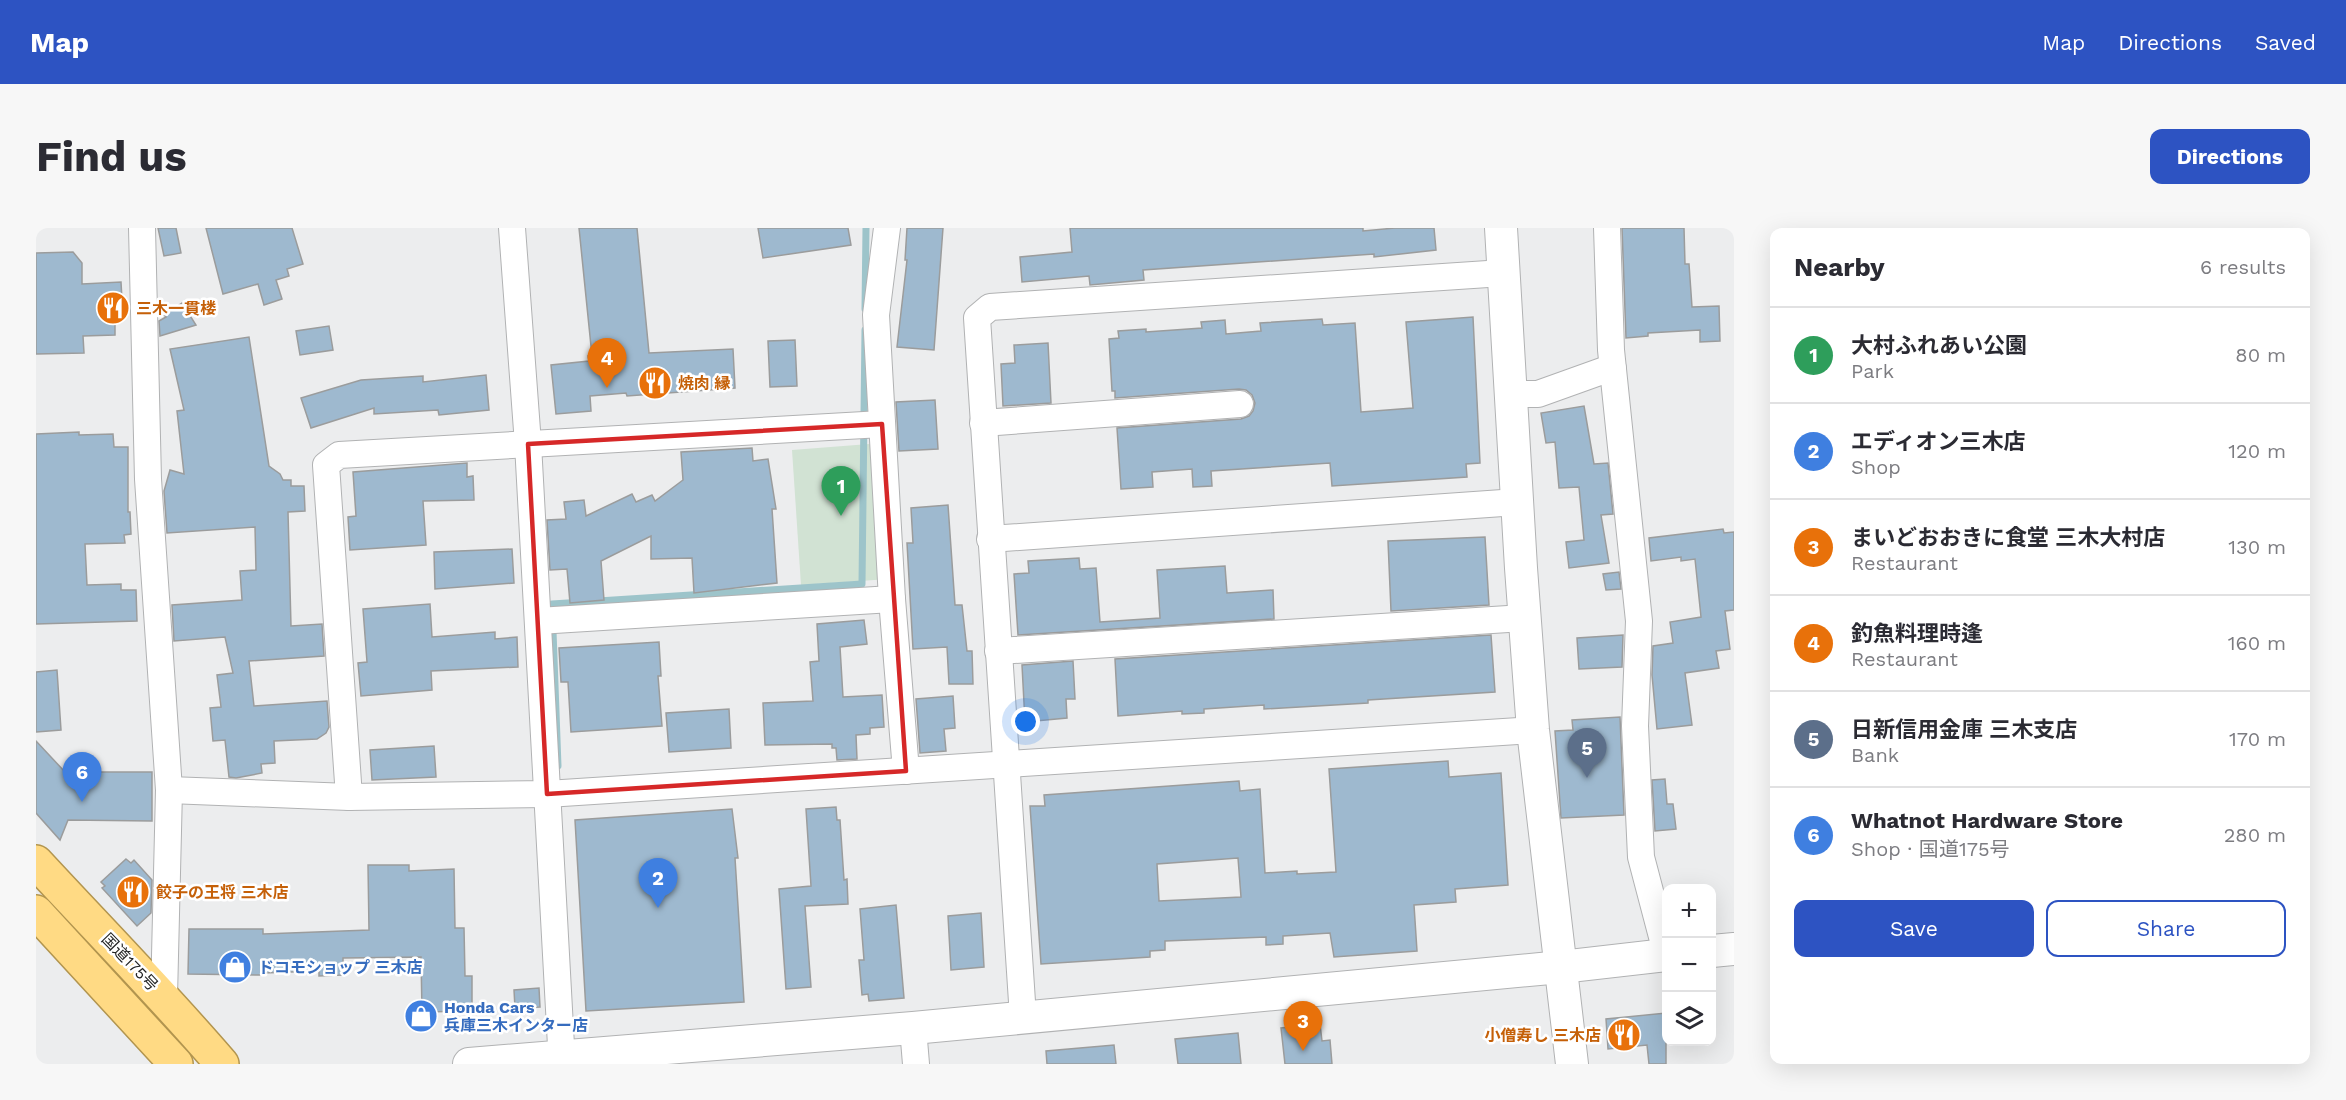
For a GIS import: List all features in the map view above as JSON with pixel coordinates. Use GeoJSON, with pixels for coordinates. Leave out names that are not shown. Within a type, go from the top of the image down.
{"type":"FeatureCollection","features":[{"type":"Feature","properties":{"kind":"highway","name":"国道175号"},"geometry":{"type":"LineString","coordinates":[[36,862],[117,950],[164,996],[222,1064]]}},
{"type":"Feature","properties":{"kind":"highway","name":"国道175号"},"geometry":{"type":"LineString","coordinates":[[36,912],[176,1064]]}},
{"type":"Feature","properties":{"kind":"street"},"geometry":{"type":"LineString","coordinates":[[142,228],[148,479],[169,790],[164,996]]}},
{"type":"Feature","properties":{"kind":"street"},"geometry":{"type":"LineString","coordinates":[[512,228],[528,444],[561,1060]]}},
{"type":"Feature","properties":{"kind":"street"},"geometry":{"type":"LineString","coordinates":[[887,228],[876,315],[892,599],[906,771]]}},
{"type":"Feature","properties":{"kind":"street"},"geometry":{"type":"LineString","coordinates":[[1501,228],[1524,618],[1533,730],[1572,1064]]}},
{"type":"Feature","properties":{"kind":"street"},"geometry":{"type":"LineString","coordinates":[[1607,228],[1613,369],[1639,621],[1635,726],[1641,857],[1662,938]]}},
{"type":"Feature","properties":{"kind":"street"},"geometry":{"type":"LineString","coordinates":[[1023,1017],[977,318],[990,307],[1503,273]]}},
{"type":"Feature","properties":{"kind":"street"},"geometry":{"type":"LineString","coordinates":[[1510,394],[1538,394],[1613,369]]}},
{"type":"Feature","properties":{"kind":"street"},"geometry":{"type":"LineString","coordinates":[[983,423],[1240,404]]}},
{"type":"Feature","properties":{"kind":"street"},"geometry":{"type":"LineString","coordinates":[[348,796],[327,465],[339,455],[882,424]]}},
{"type":"Feature","properties":{"kind":"street"},"geometry":{"type":"LineString","coordinates":[[990,539],[1517,502]]}},
{"type":"Feature","properties":{"kind":"street"},"geometry":{"type":"LineString","coordinates":[[538,621],[892,599]]}},
{"type":"Feature","properties":{"kind":"street"},"geometry":{"type":"LineString","coordinates":[[998,651],[1524,618]]}},
{"type":"Feature","properties":{"kind":"street"},"geometry":{"type":"LineString","coordinates":[[169,790],[348,796],[547,794],[1533,730]]}},
{"type":"Feature","properties":{"kind":"street"},"geometry":{"type":"LineString","coordinates":[[1716,951],[1734,950]]}},
{"type":"Feature","properties":{"kind":"street"},"geometry":{"type":"LineString","coordinates":[[469,1064],[561,1060],[913,1028],[1561,967],[1662,954]]}},
{"type":"Feature","properties":{"kind":"street"},"geometry":{"type":"LineString","coordinates":[[913,1028],[916,1064]]}},
{"type":"Feature","properties":{"kind":"highlighted area"},"geometry":{"type":"Polygon","coordinates":[[[882,424],[906,771],[547,794],[528,444],[882,424]]]}},
{"type":"Feature","properties":{"kind":"green space"},"geometry":{"type":"Polygon","coordinates":[[[869,444],[882,453],[889,579],[801,585],[792,450],[869,444]]]}},
{"type":"Feature","properties":{"kind":"building"},"geometry":{"type":"Polygon","coordinates":[[[158,228],[176,228],[181,253],[164,256],[158,228]]]}},
{"type":"Feature","properties":{"kind":"building"},"geometry":{"type":"Polygon","coordinates":[[[206,228],[292,228],[303,264],[287,269],[289,276],[276,280],[282,299],[264,305],[258,284],[223,294],[206,228]]]}},
{"type":"Feature","properties":{"kind":"building"},"geometry":{"type":"Polygon","coordinates":[[[579,228],[637,228],[649,353],[733,349],[735,388],[627,396],[626,393],[590,396],[591,411],[556,414],[551,365],[589,361],[588,356],[592,356],[579,228]]]}},
{"type":"Feature","properties":{"kind":"building"},"geometry":{"type":"Polygon","coordinates":[[[758,228],[848,228],[851,245],[763,258],[758,228]]]}},
{"type":"Feature","properties":{"kind":"building"},"geometry":{"type":"Polygon","coordinates":[[[907,228],[943,228],[934,350],[897,347],[907,260],[905,260],[907,228]]]}},
{"type":"Feature","properties":{"kind":"building"},"geometry":{"type":"Polygon","coordinates":[[[1070,228],[1363,228],[1363,231],[1434,228],[1436,250],[1374,257],[1374,254],[1143,270],[1144,280],[1090,285],[1089,276],[1022,282],[1020,257],[1072,252],[1070,228]]]}},
{"type":"Feature","properties":{"kind":"building"},"geometry":{"type":"Polygon","coordinates":[[[1622,228],[1684,228],[1685,264],[1689,264],[1692,307],[1719,306],[1720,341],[1700,342],[1700,330],[1648,333],[1648,336],[1626,338],[1622,228]]]}},
{"type":"Feature","properties":{"kind":"building"},"geometry":{"type":"Polygon","coordinates":[[[73,252],[82,263],[82,284],[121,282],[123,317],[115,318],[115,335],[83,336],[84,353],[36,354],[36,253],[73,252]]]}},
{"type":"Feature","properties":{"kind":"building"},"geometry":{"type":"Polygon","coordinates":[[[182,303],[196,325],[160,336],[159,321],[182,303]]]}},
{"type":"Feature","properties":{"kind":"building"},"geometry":{"type":"Polygon","coordinates":[[[1473,317],[1480,463],[1466,464],[1467,477],[1332,486],[1330,463],[1211,471],[1212,486],[1193,487],[1192,469],[1152,472],[1153,487],[1121,489],[1117,428],[1241,419],[1249,416],[1255,403],[1252,395],[1246,390],[1239,389],[1115,398],[1115,391],[1112,391],[1109,339],[1119,338],[1118,331],[1146,329],[1146,332],[1202,328],[1201,322],[1225,320],[1226,334],[1261,331],[1260,323],[1322,319],[1323,325],[1355,323],[1361,412],[1413,408],[1406,322],[1473,317]]]}},
{"type":"Feature","properties":{"kind":"building"},"geometry":{"type":"Polygon","coordinates":[[[329,326],[333,350],[300,355],[296,331],[329,326]]]}},
{"type":"Feature","properties":{"kind":"building"},"geometry":{"type":"Polygon","coordinates":[[[249,337],[269,466],[280,474],[283,480],[291,480],[291,486],[304,486],[305,511],[288,512],[291,626],[322,624],[324,656],[249,661],[254,706],[327,701],[329,727],[326,733],[317,739],[274,741],[275,763],[261,764],[262,773],[236,778],[229,777],[225,740],[213,741],[210,708],[221,707],[217,675],[233,673],[225,637],[174,641],[172,605],[242,600],[240,571],[256,570],[255,527],[167,533],[164,491],[170,470],[184,474],[177,411],[184,410],[170,349],[249,337]]]}},
{"type":"Feature","properties":{"kind":"building"},"geometry":{"type":"Polygon","coordinates":[[[795,340],[797,386],[770,387],[768,341],[795,340]]]}},
{"type":"Feature","properties":{"kind":"building"},"geometry":{"type":"Polygon","coordinates":[[[1048,343],[1051,403],[1003,406],[1001,364],[1015,363],[1014,345],[1048,343]]]}},
{"type":"Feature","properties":{"kind":"building"},"geometry":{"type":"Polygon","coordinates":[[[486,375],[489,410],[439,415],[438,410],[374,414],[374,408],[311,428],[301,398],[361,380],[423,376],[423,382],[486,375]]]}},
{"type":"Feature","properties":{"kind":"building"},"geometry":{"type":"Polygon","coordinates":[[[935,400],[938,449],[899,451],[896,402],[935,400]]]}},
{"type":"Feature","properties":{"kind":"building"},"geometry":{"type":"Polygon","coordinates":[[[1584,406],[1594,464],[1608,463],[1613,514],[1601,515],[1609,563],[1569,568],[1566,542],[1584,540],[1579,487],[1559,488],[1555,442],[1546,443],[1541,413],[1584,406]]]}},
{"type":"Feature","properties":{"kind":"building"},"geometry":{"type":"Polygon","coordinates":[[[79,432],[79,435],[113,434],[114,447],[128,447],[128,512],[130,512],[131,534],[124,535],[125,543],[85,544],[87,585],[121,584],[121,590],[136,590],[137,621],[36,624],[36,434],[79,432]]]}},
{"type":"Feature","properties":{"kind":"building"},"geometry":{"type":"Polygon","coordinates":[[[752,448],[753,461],[768,459],[776,509],[772,509],[777,583],[694,593],[692,558],[651,559],[651,536],[601,561],[604,600],[570,603],[567,569],[550,570],[547,520],[566,519],[564,502],[584,500],[586,516],[632,494],[636,502],[652,495],[655,501],[683,480],[681,452],[752,448]]]}},
{"type":"Feature","properties":{"kind":"building"},"geometry":{"type":"Polygon","coordinates":[[[467,463],[467,477],[473,476],[474,500],[423,501],[426,545],[350,550],[348,517],[356,516],[353,472],[467,463]]]}},
{"type":"Feature","properties":{"kind":"building"},"geometry":{"type":"Polygon","coordinates":[[[948,505],[955,605],[962,605],[967,651],[972,651],[973,684],[949,684],[947,647],[913,649],[907,543],[913,543],[911,508],[948,505]]]}},
{"type":"Feature","properties":{"kind":"building"},"geometry":{"type":"Polygon","coordinates":[[[1723,529],[1724,533],[1734,532],[1734,610],[1725,611],[1730,649],[1716,651],[1719,668],[1685,673],[1692,725],[1657,729],[1652,675],[1653,646],[1673,643],[1670,622],[1701,617],[1695,559],[1681,561],[1681,557],[1651,561],[1649,538],[1723,529]]]}},
{"type":"Feature","properties":{"kind":"building"},"geometry":{"type":"Polygon","coordinates":[[[1485,537],[1489,605],[1391,611],[1388,541],[1485,537]]]}},
{"type":"Feature","properties":{"kind":"building"},"geometry":{"type":"Polygon","coordinates":[[[512,549],[514,583],[435,589],[434,552],[512,549]]]}},
{"type":"Feature","properties":{"kind":"building"},"geometry":{"type":"Polygon","coordinates":[[[1079,558],[1080,569],[1096,568],[1100,622],[1160,618],[1157,570],[1225,566],[1227,593],[1273,590],[1274,619],[1018,635],[1014,574],[1029,573],[1028,561],[1079,558]]]}},
{"type":"Feature","properties":{"kind":"building"},"geometry":{"type":"Polygon","coordinates":[[[1619,572],[1621,589],[1606,590],[1603,574],[1619,572]]]}},
{"type":"Feature","properties":{"kind":"building"},"geometry":{"type":"Polygon","coordinates":[[[430,604],[432,637],[495,632],[495,639],[517,637],[518,667],[431,671],[432,690],[361,696],[358,663],[367,662],[363,609],[430,604]]]}},
{"type":"Feature","properties":{"kind":"building"},"geometry":{"type":"Polygon","coordinates":[[[864,620],[867,644],[840,647],[843,697],[882,695],[884,727],[870,728],[870,734],[856,735],[857,759],[837,760],[836,748],[832,748],[832,744],[765,745],[763,703],[813,701],[810,662],[819,661],[817,624],[864,620]]]}},
{"type":"Feature","properties":{"kind":"building"},"geometry":{"type":"Polygon","coordinates":[[[1491,635],[1495,692],[1368,700],[1368,703],[1264,709],[1264,705],[1204,709],[1204,713],[1182,714],[1182,711],[1118,716],[1115,659],[1491,635]]]}},
{"type":"Feature","properties":{"kind":"building"},"geometry":{"type":"Polygon","coordinates":[[[1623,635],[1622,667],[1579,669],[1577,638],[1623,635]]]}},
{"type":"Feature","properties":{"kind":"building"},"geometry":{"type":"Polygon","coordinates":[[[659,642],[661,676],[658,676],[662,726],[571,732],[568,682],[561,682],[559,648],[659,642]]]}},
{"type":"Feature","properties":{"kind":"building"},"geometry":{"type":"Polygon","coordinates":[[[1073,661],[1075,699],[1066,699],[1067,718],[1025,722],[1022,665],[1073,661]]]}},
{"type":"Feature","properties":{"kind":"building"},"geometry":{"type":"Polygon","coordinates":[[[57,670],[61,730],[36,732],[36,672],[57,670]]]}},
{"type":"Feature","properties":{"kind":"building"},"geometry":{"type":"Polygon","coordinates":[[[953,696],[955,728],[944,729],[946,751],[920,753],[916,699],[953,696]]]}},
{"type":"Feature","properties":{"kind":"building"},"geometry":{"type":"Polygon","coordinates":[[[729,709],[731,748],[669,752],[666,713],[729,709]]]}},
{"type":"Feature","properties":{"kind":"building"},"geometry":{"type":"Polygon","coordinates":[[[1620,717],[1624,815],[1561,818],[1555,731],[1573,730],[1572,720],[1620,717]]]}},
{"type":"Feature","properties":{"kind":"building"},"geometry":{"type":"Polygon","coordinates":[[[36,741],[65,772],[152,772],[152,821],[68,820],[60,840],[36,813],[36,741]]]}},
{"type":"Feature","properties":{"kind":"building"},"geometry":{"type":"Polygon","coordinates":[[[434,746],[436,777],[372,780],[370,750],[434,746]]]}},
{"type":"Feature","properties":{"kind":"building"},"geometry":{"type":"Polygon","coordinates":[[[1448,761],[1449,777],[1501,773],[1508,885],[1455,889],[1456,902],[1414,905],[1417,951],[1334,957],[1330,933],[1283,936],[1283,944],[1266,945],[1266,937],[1165,941],[1165,950],[1150,951],[1150,957],[1041,964],[1030,806],[1045,806],[1044,795],[1239,781],[1240,791],[1260,789],[1265,873],[1336,872],[1329,769],[1448,761]],[[1238,858],[1157,864],[1159,901],[1241,897],[1238,858]]]}},
{"type":"Feature","properties":{"kind":"building"},"geometry":{"type":"Polygon","coordinates":[[[1665,779],[1667,804],[1673,804],[1676,829],[1655,831],[1652,780],[1665,779]]]}},
{"type":"Feature","properties":{"kind":"building"},"geometry":{"type":"Polygon","coordinates":[[[836,807],[837,820],[840,820],[848,904],[805,906],[811,987],[786,989],[779,889],[811,886],[806,809],[836,807]]]}},
{"type":"Feature","properties":{"kind":"building"},"geometry":{"type":"Polygon","coordinates":[[[732,809],[738,858],[735,858],[744,1002],[586,1011],[575,820],[732,809]]]}},
{"type":"Feature","properties":{"kind":"building"},"geometry":{"type":"Polygon","coordinates":[[[126,859],[131,863],[134,860],[152,880],[151,913],[137,926],[102,888],[105,886],[101,882],[126,859]]]}},
{"type":"Feature","properties":{"kind":"building"},"geometry":{"type":"Polygon","coordinates":[[[368,865],[409,865],[409,871],[454,869],[455,928],[464,928],[465,976],[472,976],[472,1011],[422,1012],[421,957],[343,958],[343,975],[319,976],[319,971],[263,973],[263,975],[188,974],[189,929],[263,929],[263,934],[369,930],[368,865]]]}},
{"type":"Feature","properties":{"kind":"building"},"geometry":{"type":"Polygon","coordinates":[[[896,905],[904,998],[869,1001],[868,994],[862,995],[859,960],[864,960],[860,909],[896,905]]]}},
{"type":"Feature","properties":{"kind":"building"},"geometry":{"type":"Polygon","coordinates":[[[981,913],[984,967],[951,970],[948,916],[981,913]]]}},
{"type":"Feature","properties":{"kind":"building"},"geometry":{"type":"Polygon","coordinates":[[[539,988],[540,1007],[515,1008],[514,990],[539,988]]]}},
{"type":"Feature","properties":{"kind":"building"},"geometry":{"type":"Polygon","coordinates":[[[1662,1013],[1662,1046],[1666,1046],[1666,1064],[1649,1064],[1647,1045],[1608,1049],[1606,1019],[1662,1013]]]}},
{"type":"Feature","properties":{"kind":"building"},"geometry":{"type":"Polygon","coordinates":[[[1320,1024],[1322,1041],[1330,1040],[1332,1064],[1285,1064],[1281,1028],[1320,1024]]]}},
{"type":"Feature","properties":{"kind":"building"},"geometry":{"type":"Polygon","coordinates":[[[1238,1033],[1241,1064],[1178,1064],[1175,1039],[1238,1033]]]}},
{"type":"Feature","properties":{"kind":"building"},"geometry":{"type":"Polygon","coordinates":[[[1114,1045],[1116,1064],[1047,1064],[1046,1051],[1114,1045]]]}},
{"type":"Feature","properties":{"kind":"waterway"},"geometry":{"type":"LineString","coordinates":[[865,309],[866,228]]}},
{"type":"Feature","properties":{"kind":"waterway"},"geometry":{"type":"LineString","coordinates":[[558,766],[552,604],[862,584],[865,330]]}},
{"type":"Feature","properties":{"kind":"place","name":"三木一貫楼"},"geometry":{"type":"Point","coordinates":[113,308]}},
{"type":"Feature","properties":{"kind":"place","name":"焼肉 縁"},"geometry":{"type":"Point","coordinates":[655,383]}},
{"type":"Feature","properties":{"kind":"place","name":"釣魚料理時逢"},"geometry":{"type":"Point","coordinates":[607,388]}},
{"type":"Feature","properties":{"kind":"place","name":"大村ふれあい公園"},"geometry":{"type":"Point","coordinates":[841,516]}},
{"type":"Feature","properties":{"kind":"place","name":"日新信用金庫 三木支店"},"geometry":{"type":"Point","coordinates":[1587,778]}},
{"type":"Feature","properties":{"kind":"place","name":"Whatnot Hardware Store"},"geometry":{"type":"Point","coordinates":[82,802]}},
{"type":"Feature","properties":{"kind":"place","name":"餃子の王将 三木店"},"geometry":{"type":"Point","coordinates":[133,892]}},
{"type":"Feature","properties":{"kind":"place","name":"エディオン三木店"},"geometry":{"type":"Point","coordinates":[658,908]}},
{"type":"Feature","properties":{"kind":"place","name":"ドコモショップ 三木店"},"geometry":{"type":"Point","coordinates":[235,967]}},
{"type":"Feature","properties":{"kind":"place","name":"Honda Cars 兵庫三木インター店"},"geometry":{"type":"Point","coordinates":[421,1016]}},
{"type":"Feature","properties":{"kind":"place","name":"小僧寿し 三木店"},"geometry":{"type":"Point","coordinates":[1624,1035]}},
{"type":"Feature","properties":{"kind":"place","name":"まいどおおきに食堂 三木大村店"},"geometry":{"type":"Point","coordinates":[1303,1051]}}]}
